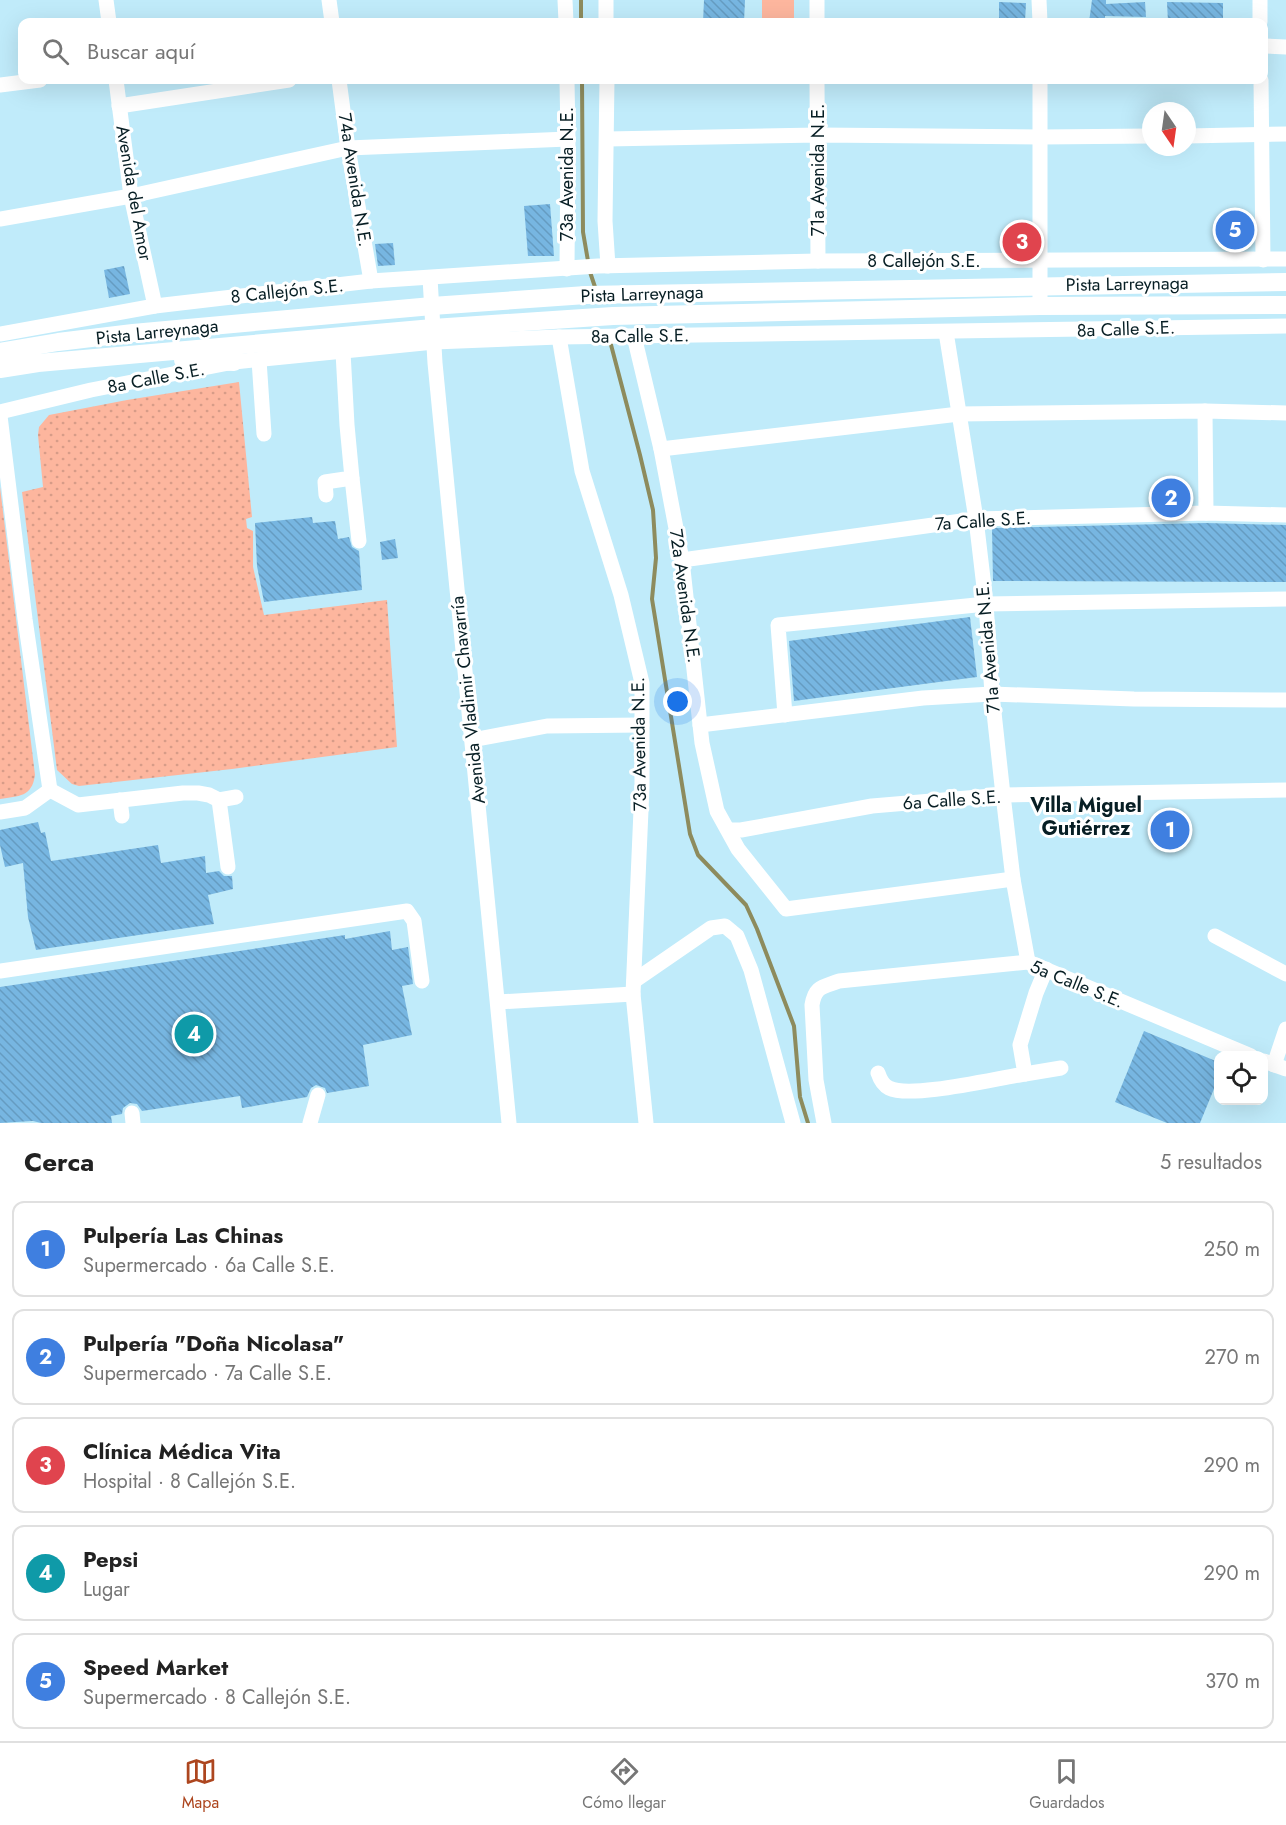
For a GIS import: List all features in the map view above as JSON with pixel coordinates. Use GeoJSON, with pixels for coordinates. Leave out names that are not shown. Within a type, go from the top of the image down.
{"type":"FeatureCollection","features":[{"type":"Feature","properties":{"kind":"main road","name":"Pista Larreynaga"},"geometry":{"type":"LineString","coordinates":[[0,352],[133,333],[432,306],[586,295],[1286,282]]}},
{"type":"Feature","properties":{"kind":"main road","name":"Pista Larreynaga"},"geometry":{"type":"LineString","coordinates":[[0,369],[38,363],[121,356],[434,335],[613,316],[1040,306],[1286,305]]}},
{"type":"Feature","properties":{"kind":"main road"},"geometry":{"type":"LineString","coordinates":[[121,356],[234,362]]}},
{"type":"Feature","properties":{"kind":"street"},"geometry":{"type":"LineString","coordinates":[[106,0],[108,18]]}},
{"type":"Feature","properties":{"kind":"street"},"geometry":{"type":"LineString","coordinates":[[329,0],[331,18]]}},
{"type":"Feature","properties":{"kind":"street"},"geometry":{"type":"LineString","coordinates":[[565,0],[566,18]]}},
{"type":"Feature","properties":{"kind":"street"},"geometry":{"type":"LineString","coordinates":[[606,0],[606,18]]}},
{"type":"Feature","properties":{"kind":"street"},"geometry":{"type":"LineString","coordinates":[[817,18],[818,0]]}},
{"type":"Feature","properties":{"kind":"street"},"geometry":{"type":"LineString","coordinates":[[1039,0],[1040,18]]}},
{"type":"Feature","properties":{"kind":"street"},"geometry":{"type":"LineString","coordinates":[[1260,0],[1260,18]]}},
{"type":"Feature","properties":{"kind":"street"},"geometry":{"type":"LineString","coordinates":[[1268,46],[1286,47]]}},
{"type":"Feature","properties":{"kind":"street"},"geometry":{"type":"LineString","coordinates":[[0,85],[18,83]]}},
{"type":"Feature","properties":{"kind":"street","name":"Avenida del Amor"},"geometry":{"type":"LineString","coordinates":[[116,84],[131,195],[155,306]]}},
{"type":"Feature","properties":{"kind":"street"},"geometry":{"type":"LineString","coordinates":[[119,106],[263,84]]}},
{"type":"Feature","properties":{"kind":"street","name":"74a Avenida N.E."},"geometry":{"type":"LineString","coordinates":[[340,84],[371,281]]}},
{"type":"Feature","properties":{"kind":"street","name":"73a Avenida N.E."},"geometry":{"type":"LineString","coordinates":[[567,84],[571,268]]}},
{"type":"Feature","properties":{"kind":"street"},"geometry":{"type":"LineString","coordinates":[[601,266],[605,222],[607,84]]}},
{"type":"Feature","properties":{"kind":"street","name":"71a Avenida N.E."},"geometry":{"type":"LineString","coordinates":[[817,84],[818,261]]}},
{"type":"Feature","properties":{"kind":"street"},"geometry":{"type":"LineString","coordinates":[[1040,84],[1042,261],[1040,306]]}},
{"type":"Feature","properties":{"kind":"street"},"geometry":{"type":"LineString","coordinates":[[1262,84],[1263,260]]}},
{"type":"Feature","properties":{"kind":"street"},"geometry":{"type":"LineString","coordinates":[[1196,136],[1286,134]]}},
{"type":"Feature","properties":{"kind":"street"},"geometry":{"type":"LineString","coordinates":[[607,139],[818,135],[1142,136]]}},
{"type":"Feature","properties":{"kind":"street"},"geometry":{"type":"LineString","coordinates":[[0,219],[131,195],[348,148],[568,140]]}},
{"type":"Feature","properties":{"kind":"street","name":"8 Callejón S.E."},"geometry":{"type":"LineString","coordinates":[[0,334],[155,306],[371,281],[601,266],[818,261],[1286,259]]}},
{"type":"Feature","properties":{"kind":"street","name":"Avenida Vladimir Chavarría"},"geometry":{"type":"LineString","coordinates":[[430,278],[510,1123]]}},
{"type":"Feature","properties":{"kind":"street","name":"8a Calle S.E."},"geometry":{"type":"LineString","coordinates":[[0,414],[91,390],[234,362],[343,352],[434,335],[587,337],[1286,326]]}},
{"type":"Feature","properties":{"kind":"street","name":"71a Avenida N.E."},"geometry":{"type":"LineString","coordinates":[[946,332],[976,519],[1003,795],[1013,879],[1028,962]]}},
{"type":"Feature","properties":{"kind":"street","name":"72a Avenida N.E."},"geometry":{"type":"LineString","coordinates":[[628,336],[661,449],[682,560],[702,743],[717,811],[738,849],[786,909],[1013,879]]}},
{"type":"Feature","properties":{"kind":"street","name":"73a Avenida N.E."},"geometry":{"type":"LineString","coordinates":[[559,337],[582,471],[621,595],[642,683],[642,787],[633,987],[646,1123]]}},
{"type":"Feature","properties":{"kind":"street"},"geometry":{"type":"LineString","coordinates":[[343,352],[352,439],[352,478],[358,541]]}},
{"type":"Feature","properties":{"kind":"street"},"geometry":{"type":"LineString","coordinates":[[259,360],[264,434]]}},
{"type":"Feature","properties":{"kind":"street"},"geometry":{"type":"LineString","coordinates":[[1206,411],[1206,513]]}},
{"type":"Feature","properties":{"kind":"street"},"geometry":{"type":"LineString","coordinates":[[661,449],[959,414],[1206,411],[1286,413]]}},
{"type":"Feature","properties":{"kind":"street"},"geometry":{"type":"LineString","coordinates":[[0,414],[25,619],[50,790]]}},
{"type":"Feature","properties":{"kind":"street"},"geometry":{"type":"LineString","coordinates":[[326,495],[325,482],[352,478]]}},
{"type":"Feature","properties":{"kind":"street","name":"7a Calle S.E."},"geometry":{"type":"LineString","coordinates":[[682,560],[976,519],[1206,513],[1286,515]]}},
{"type":"Feature","properties":{"kind":"street"},"geometry":{"type":"LineString","coordinates":[[785,715],[778,625],[986,604],[1286,599]]}},
{"type":"Feature","properties":{"kind":"street"},"geometry":{"type":"LineString","coordinates":[[700,725],[923,698],[992,694],[1134,699],[1286,700]]}},
{"type":"Feature","properties":{"kind":"street"},"geometry":{"type":"LineString","coordinates":[[472,740],[547,726],[642,725]]}},
{"type":"Feature","properties":{"kind":"street"},"geometry":{"type":"LineString","coordinates":[[50,790],[78,805],[183,793],[209,795],[219,800],[236,797]]}},
{"type":"Feature","properties":{"kind":"street"},"geometry":{"type":"LineString","coordinates":[[0,812],[25,808],[50,790]]}},
{"type":"Feature","properties":{"kind":"street","name":"6a Calle S.E."},"geometry":{"type":"LineString","coordinates":[[728,830],[741,830],[872,806],[1003,795],[1286,790]]}},
{"type":"Feature","properties":{"kind":"street"},"geometry":{"type":"LineString","coordinates":[[120,800],[122,816]]}},
{"type":"Feature","properties":{"kind":"street"},"geometry":{"type":"LineString","coordinates":[[219,800],[228,867]]}},
{"type":"Feature","properties":{"kind":"street"},"geometry":{"type":"LineString","coordinates":[[0,971],[407,911],[411,915],[415,928],[422,981]]}},
{"type":"Feature","properties":{"kind":"street"},"geometry":{"type":"LineString","coordinates":[[498,1002],[633,987],[711,928],[725,926],[737,936],[751,970],[793,1123]]}},
{"type":"Feature","properties":{"kind":"street"},"geometry":{"type":"LineString","coordinates":[[1215,936],[1286,974]]}},
{"type":"Feature","properties":{"kind":"street","name":"5a Calle S.E."},"geometry":{"type":"LineString","coordinates":[[824,1123],[816,1080],[812,1005],[814,994],[822,987],[839,981],[1028,962],[1239,1051]]}},
{"type":"Feature","properties":{"kind":"street"},"geometry":{"type":"LineString","coordinates":[[1025,1074],[1020,1046],[1046,969]]}},
{"type":"Feature","properties":{"kind":"street"},"geometry":{"type":"LineString","coordinates":[[1274,1065],[1286,1029]]}},
{"type":"Feature","properties":{"kind":"street"},"geometry":{"type":"LineString","coordinates":[[878,1073],[887,1088],[922,1092],[1061,1068]]}},
{"type":"Feature","properties":{"kind":"street"},"geometry":{"type":"LineString","coordinates":[[310,1123],[318,1095]]}},
{"type":"Feature","properties":{"kind":"shaded area"},"geometry":{"type":"Polygon","coordinates":[[[762,0],[794,0],[794,18],[762,18],[762,0]]]}},
{"type":"Feature","properties":{"kind":"shaded area"},"geometry":{"type":"Polygon","coordinates":[[[239,382],[252,517],[246,519],[247,528],[253,531],[253,567],[264,615],[387,600],[397,747],[232,769],[79,786],[72,784],[57,770],[22,492],[43,487],[39,427],[49,415],[239,382]]]}},
{"type":"Feature","properties":{"kind":"shaded area"},"geometry":{"type":"Polygon","coordinates":[[[0,487],[35,775],[31,788],[24,794],[0,799],[0,487]]]}},
{"type":"Feature","properties":{"kind":"building"},"geometry":{"type":"Polygon","coordinates":[[[704,0],[745,0],[744,18],[703,18],[704,0]]]}},
{"type":"Feature","properties":{"kind":"building"},"geometry":{"type":"Polygon","coordinates":[[[1092,0],[1106,0],[1106,4],[1145,2],[1146,17],[1090,18],[1092,0]]]}},
{"type":"Feature","properties":{"kind":"building"},"geometry":{"type":"Polygon","coordinates":[[[999,2],[1026,3],[1025,18],[999,18],[999,2]]]}},
{"type":"Feature","properties":{"kind":"building"},"geometry":{"type":"Polygon","coordinates":[[[1167,2],[1223,3],[1223,18],[1168,18],[1167,2]]]}},
{"type":"Feature","properties":{"kind":"building"},"geometry":{"type":"Polygon","coordinates":[[[550,204],[554,256],[528,256],[524,206],[550,204]]]}},
{"type":"Feature","properties":{"kind":"building"},"geometry":{"type":"Polygon","coordinates":[[[393,243],[395,265],[378,266],[375,244],[393,243]]]}},
{"type":"Feature","properties":{"kind":"building"},"geometry":{"type":"Polygon","coordinates":[[[124,266],[130,294],[109,298],[104,270],[124,266]]]}},
{"type":"Feature","properties":{"kind":"building"},"geometry":{"type":"Polygon","coordinates":[[[312,517],[313,523],[335,521],[338,539],[349,537],[352,547],[359,551],[362,590],[264,602],[257,566],[255,523],[312,517]]]}},
{"type":"Feature","properties":{"kind":"building"},"geometry":{"type":"Polygon","coordinates":[[[1206,523],[1286,525],[1286,582],[993,581],[992,528],[1206,523]]]}},
{"type":"Feature","properties":{"kind":"building"},"geometry":{"type":"Polygon","coordinates":[[[395,539],[398,558],[382,560],[380,542],[395,539]]]}},
{"type":"Feature","properties":{"kind":"building"},"geometry":{"type":"Polygon","coordinates":[[[970,617],[977,677],[794,701],[789,641],[970,617]]]}},
{"type":"Feature","properties":{"kind":"building"},"geometry":{"type":"Polygon","coordinates":[[[38,822],[41,833],[45,832],[51,861],[158,845],[161,863],[205,856],[206,873],[219,871],[224,876],[232,876],[233,889],[208,895],[214,924],[36,950],[28,917],[23,863],[5,867],[0,845],[0,830],[38,822]]]}},
{"type":"Feature","properties":{"kind":"building"},"geometry":{"type":"Polygon","coordinates":[[[390,931],[392,950],[408,947],[413,984],[402,986],[412,1035],[363,1045],[369,1086],[327,1093],[325,1088],[316,1085],[311,1088],[307,1097],[242,1108],[240,1096],[142,1111],[137,1104],[130,1103],[123,1108],[122,1114],[111,1116],[112,1123],[33,1121],[0,1123],[0,987],[345,935],[345,939],[390,931]]]}},
{"type":"Feature","properties":{"kind":"building"},"geometry":{"type":"Polygon","coordinates":[[[1144,1031],[1214,1060],[1214,1089],[1200,1123],[1167,1123],[1115,1102],[1144,1031]]]}},
{"type":"Feature","properties":{"kind":"waterway"},"geometry":{"type":"LineString","coordinates":[[581,0],[581,18]]}},
{"type":"Feature","properties":{"kind":"waterway"},"geometry":{"type":"LineString","coordinates":[[582,84],[583,232],[588,261]]}},
{"type":"Feature","properties":{"kind":"waterway"},"geometry":{"type":"LineString","coordinates":[[590,272],[596,290]]}},
{"type":"Feature","properties":{"kind":"waterway"},"geometry":{"type":"LineString","coordinates":[[610,341],[653,510],[656,558],[652,599],[690,834],[698,855],[746,905],[757,929],[794,1026],[800,1097],[808,1123]]}},
{"type":"Feature","properties":{"kind":"place","name":"Speed Market"},"geometry":{"type":"Point","coordinates":[1235,230]}},
{"type":"Feature","properties":{"kind":"place","name":"Clínica Médica Vita"},"geometry":{"type":"Point","coordinates":[1022,242]}},
{"type":"Feature","properties":{"kind":"place","name":"Pulpería \"Doña Nicolasa\""},"geometry":{"type":"Point","coordinates":[1171,498]}},
{"type":"Feature","properties":{"kind":"place","name":"Pulpería Las Chinas"},"geometry":{"type":"Point","coordinates":[1170,830]}},
{"type":"Feature","properties":{"kind":"place","name":"Pepsi"},"geometry":{"type":"Point","coordinates":[194,1034]}},
{"type":"Feature","properties":{"kind":"district","name":"Villa Miguel Gutiérrez"},"geometry":{"type":"Point","coordinates":[1086,816]}}]}
